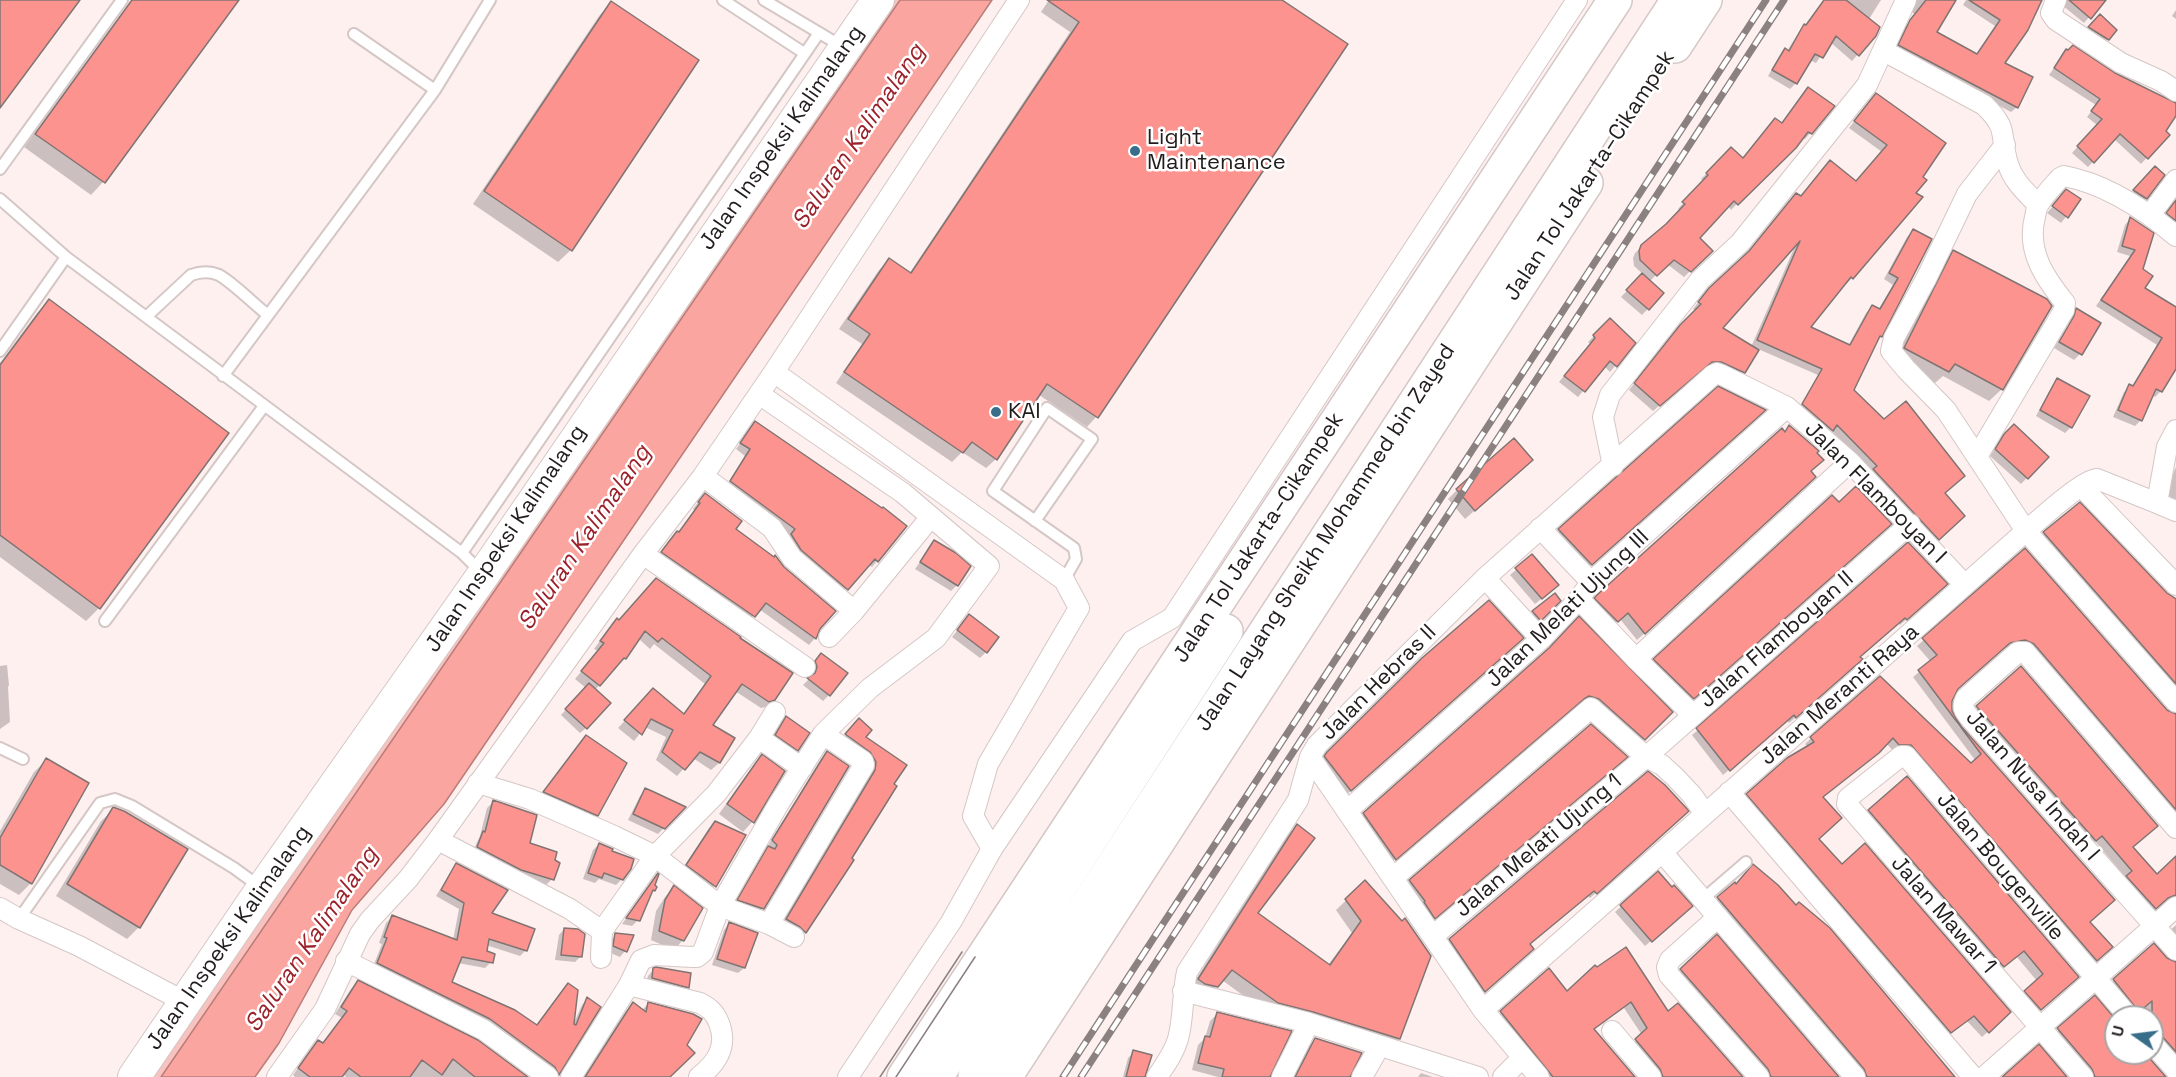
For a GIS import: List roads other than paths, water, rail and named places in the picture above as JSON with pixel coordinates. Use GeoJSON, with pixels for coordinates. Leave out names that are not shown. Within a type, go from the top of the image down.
{"type":"FeatureCollection","features":[{"type":"Feature","properties":{"kind":"highway","name":"Jalan Tol Jakarta–Cikampek"},"geometry":{"type":"LineString","coordinates":[[904,1077],[1615,0]]}},
{"type":"Feature","properties":{"kind":"highway","name":"Jalan Layang Sheikh Mohammed bin Zayed"},"geometry":{"type":"LineString","coordinates":[[936,1077],[1636,0]]}},
{"type":"Feature","properties":{"kind":"highway","name":"Jalan Layang Sheikh Mohammed bin Zayed"},"geometry":{"type":"LineString","coordinates":[[975,1077],[1678,0]]}},
{"type":"Feature","properties":{"kind":"highway","name":"Jalan Tol Jakarta–Cikampek"},"geometry":{"type":"LineString","coordinates":[[1005,1077],[1705,0]]}},
{"type":"Feature","properties":{"kind":"main road","name":"Jalan Inspeksi Kalimalang"},"geometry":{"type":"LineString","coordinates":[[134,1077],[262,889],[472,564],[831,41],[878,0]]}},
{"type":"Feature","properties":{"kind":"street"},"geometry":{"type":"LineString","coordinates":[[277,1077],[325,1009],[346,961],[370,920],[408,879],[438,840],[643,554],[703,476],[1019,0]]}},
{"type":"Feature","properties":{"kind":"street"},"geometry":{"type":"LineString","coordinates":[[848,1077],[951,922],[992,849],[1132,641],[1172,618],[1577,0]]}},
{"type":"Feature","properties":{"kind":"street"},"geometry":{"type":"LineString","coordinates":[[1613,466],[1602,417],[1610,395],[1700,280],[1740,243],[1867,85],[1906,0]]}},
{"type":"Feature","properties":{"kind":"street"},"geometry":{"type":"LineString","coordinates":[[2055,0],[2051,13],[2056,20],[2121,63],[2161,81],[2176,91]]}},
{"type":"Feature","properties":{"kind":"street"},"geometry":{"type":"LineString","coordinates":[[1884,51],[1984,105],[1997,118],[2002,129],[2008,163],[2014,179],[2038,205]]}},
{"type":"Feature","properties":{"kind":"street"},"geometry":{"type":"LineString","coordinates":[[2005,145],[1967,195],[1928,277],[1893,338],[1891,351],[1946,410],[1978,455],[2026,531],[2176,702]]}},
{"type":"Feature","properties":{"kind":"street"},"geometry":{"type":"LineString","coordinates":[[1978,455],[2064,310],[2065,303],[2048,282],[2033,250],[2032,227],[2038,205],[2064,176],[2109,192],[2150,215],[2176,236]]}},
{"type":"Feature","properties":{"kind":"street"},"geometry":{"type":"LineString","coordinates":[[2150,215],[2176,180]]}},
{"type":"Feature","properties":{"kind":"street"},"geometry":{"type":"LineString","coordinates":[[774,372],[1064,580],[1079,608],[988,764],[973,816],[992,849]]}},
{"type":"Feature","properties":{"kind":"street","name":"Jalan Hebras II"},"geometry":{"type":"LineString","coordinates":[[1539,1077],[1483,1010],[1310,757],[1317,745],[1485,578],[1713,375],[1717,374]]}},
{"type":"Feature","properties":{"kind":"street","name":"Jalan Flamboyan I"},"geometry":{"type":"LineString","coordinates":[[1717,374],[1787,407],[1850,462],[1965,585]]}},
{"type":"Feature","properties":{"kind":"street"},"geometry":{"type":"LineString","coordinates":[[571,1077],[630,983],[640,960],[654,955],[697,957],[703,952],[720,906],[778,805],[823,734],[870,688],[936,638],[989,566],[903,493],[759,394]]}},
{"type":"Feature","properties":{"kind":"street","name":"Jalan Melati Ujung III"},"geometry":{"type":"LineString","coordinates":[[1348,810],[1541,639],[1591,582],[1787,407]]}},
{"type":"Feature","properties":{"kind":"street"},"geometry":{"type":"LineString","coordinates":[[2157,503],[2173,442]]}},
{"type":"Feature","properties":{"kind":"street"},"geometry":{"type":"LineString","coordinates":[[1636,659],[1850,462]]}},
{"type":"Feature","properties":{"kind":"street"},"geometry":{"type":"LineString","coordinates":[[703,476],[772,528],[792,558],[854,611]]}},
{"type":"Feature","properties":{"kind":"street"},"geometry":{"type":"LineString","coordinates":[[2176,512],[2097,479],[2081,486],[2176,585]]}},
{"type":"Feature","properties":{"kind":"street","name":"Jalan Meranti Raya"},"geometry":{"type":"LineString","coordinates":[[1483,1010],[2026,531],[2081,486]]}},
{"type":"Feature","properties":{"kind":"street"},"geometry":{"type":"LineString","coordinates":[[829,638],[930,518]]}},
{"type":"Feature","properties":{"kind":"street","name":"Jalan Flamboyan II"},"geometry":{"type":"LineString","coordinates":[[1646,757],[1692,714],[1910,524]]}},
{"type":"Feature","properties":{"kind":"street"},"geometry":{"type":"LineString","coordinates":[[1540,528],[1591,582]]}},
{"type":"Feature","properties":{"kind":"street"},"geometry":{"type":"LineString","coordinates":[[643,554],[805,667]]}},
{"type":"Feature","properties":{"kind":"street"},"geometry":{"type":"LineString","coordinates":[[1485,578],[1541,639]]}},
{"type":"Feature","properties":{"kind":"street"},"geometry":{"type":"LineString","coordinates":[[1579,598],[1692,714]]}},
{"type":"Feature","properties":{"kind":"street","name":"Jalan Nusa Indah I"},"geometry":{"type":"LineString","coordinates":[[2155,926],[1963,709],[1962,703],[2018,652],[2025,652],[2176,828]]}},
{"type":"Feature","properties":{"kind":"street"},"geometry":{"type":"LineString","coordinates":[[1392,878],[1592,708],[1646,757],[1662,765],[1675,777],[1692,795],[1705,814]]}},
{"type":"Feature","properties":{"kind":"street"},"geometry":{"type":"LineString","coordinates":[[601,958],[602,931],[655,856],[716,794],[759,738],[775,712]]}},
{"type":"Feature","properties":{"kind":"street"},"geometry":{"type":"LineString","coordinates":[[769,924],[864,765],[863,761],[823,734]]}},
{"type":"Feature","properties":{"kind":"street"},"geometry":{"type":"LineString","coordinates":[[759,738],[802,768]]}},
{"type":"Feature","properties":{"kind":"street","name":"Jalan Bougenville"},"geometry":{"type":"LineString","coordinates":[[1847,803],[1848,798],[1901,756],[1906,756],[2119,1005]]}},
{"type":"Feature","properties":{"kind":"street"},"geometry":{"type":"LineString","coordinates":[[1157,1077],[1177,1040],[1187,972],[1298,800],[1310,757]]}},
{"type":"Feature","properties":{"kind":"street","name":"Jalan Melati Ujung 1"},"geometry":{"type":"LineString","coordinates":[[1433,936],[1646,757]]}},
{"type":"Feature","properties":{"kind":"street"},"geometry":{"type":"LineString","coordinates":[[478,783],[530,799],[614,836],[655,856],[720,906],[769,924],[794,937]]}},
{"type":"Feature","properties":{"kind":"street"},"geometry":{"type":"LineString","coordinates":[[1730,792],[1973,1077]]}},
{"type":"Feature","properties":{"kind":"street","name":"Jalan Mawar 1"},"geometry":{"type":"LineString","coordinates":[[1847,803],[2083,1077]]}},
{"type":"Feature","properties":{"kind":"street"},"geometry":{"type":"LineString","coordinates":[[438,840],[570,909],[602,931]]}},
{"type":"Feature","properties":{"kind":"street"},"geometry":{"type":"LineString","coordinates":[[1662,852],[1856,1077]]}},
{"type":"Feature","properties":{"kind":"street"},"geometry":{"type":"LineString","coordinates":[[1984,1077],[2176,907]]}},
{"type":"Feature","properties":{"kind":"street"},"geometry":{"type":"LineString","coordinates":[[0,908],[79,946],[185,1002]]}},
{"type":"Feature","properties":{"kind":"street"},"geometry":{"type":"LineString","coordinates":[[1718,917],[1670,960],[1669,975],[1759,1077]]}},
{"type":"Feature","properties":{"kind":"street"},"geometry":{"type":"LineString","coordinates":[[2155,926],[2176,950]]}},
{"type":"Feature","properties":{"kind":"street"},"geometry":{"type":"LineString","coordinates":[[346,961],[484,1030],[548,1077]]}},
{"type":"Feature","properties":{"kind":"street"},"geometry":{"type":"LineString","coordinates":[[630,983],[700,1003],[708,1007],[716,1016],[723,1035],[722,1047],[709,1069],[699,1077]]}},
{"type":"Feature","properties":{"kind":"street"},"geometry":{"type":"LineString","coordinates":[[1183,991],[1309,1023],[1466,1075]]}},
{"type":"Feature","properties":{"kind":"street"},"geometry":{"type":"LineString","coordinates":[[1282,1077],[1309,1023]]}},
{"type":"Feature","properties":{"kind":"street"},"geometry":{"type":"LineString","coordinates":[[1612,1031],[1651,1077]]}},
{"type":"Feature","properties":{"kind":"street"},"geometry":{"type":"LineString","coordinates":[[1362,1077],[1379,1047]]}},
{"type":"Feature","properties":{"kind":"street"},"geometry":{"type":"LineString","coordinates":[[2164,1056],[2176,1070]]}},
{"type":"Feature","properties":{"kind":"street"},"geometry":{"type":"LineString","coordinates":[[1503,1077],[1522,1058]]}},
{"type":"Feature","properties":{"kind":"lane"},"geometry":{"type":"LineString","coordinates":[[0,169],[122,0]]}},
{"type":"Feature","properties":{"kind":"lane"},"geometry":{"type":"LineString","coordinates":[[223,375],[435,90],[490,0]]}},
{"type":"Feature","properties":{"kind":"lane"},"geometry":{"type":"LineString","coordinates":[[723,0],[804,53]]}},
{"type":"Feature","properties":{"kind":"lane"},"geometry":{"type":"LineString","coordinates":[[764,0],[831,41]]}},
{"type":"Feature","properties":{"kind":"lane"},"geometry":{"type":"LineString","coordinates":[[354,34],[435,90]]}},
{"type":"Feature","properties":{"kind":"lane"},"geometry":{"type":"LineString","coordinates":[[613,357],[804,53],[831,41]]}},
{"type":"Feature","properties":{"kind":"lane"},"geometry":{"type":"LineString","coordinates":[[0,199],[66,257],[472,564]]}},
{"type":"Feature","properties":{"kind":"lane"},"geometry":{"type":"LineString","coordinates":[[0,351],[66,257]]}},
{"type":"Feature","properties":{"kind":"lane"},"geometry":{"type":"LineString","coordinates":[[147,316],[191,275],[208,272],[219,275],[268,315]]}},
{"type":"Feature","properties":{"kind":"lane"},"geometry":{"type":"LineString","coordinates":[[105,621],[264,406]]}},
{"type":"Feature","properties":{"kind":"lane"},"geometry":{"type":"LineString","coordinates":[[1035,521],[1092,439],[1047,408],[993,491],[1035,521],[1074,548],[1076,559],[1064,580]]}},
{"type":"Feature","properties":{"kind":"lane"},"geometry":{"type":"LineString","coordinates":[[0,748],[23,759]]}},
{"type":"Feature","properties":{"kind":"lane"},"geometry":{"type":"LineString","coordinates":[[19,919],[100,803],[110,799],[132,806],[234,868],[262,889]]}},
{"type":"Feature","properties":{"kind":"lane"},"geometry":{"type":"LineString","coordinates":[[1703,899],[1746,862]]}},
{"type":"Feature","properties":{"kind":"water","name":"Saluran Kalimalang"},"geometry":{"type":"Polygon","coordinates":[[[900,0],[992,0],[444,804],[352,910],[279,1043],[255,1077],[161,1077],[900,0]]]}},
{"type":"Feature","properties":{"kind":"tram line"},"geometry":{"type":"LineString","coordinates":[[880,1077],[962,952]]}},
{"type":"Feature","properties":{"kind":"tram line"},"geometry":{"type":"LineString","coordinates":[[896,1077],[975,957]]}},
{"type":"Feature","properties":{"kind":"railway"},"geometry":{"type":"LineString","coordinates":[[1063,1077],[1766,0]]}},
{"type":"Feature","properties":{"kind":"railway"},"geometry":{"type":"LineString","coordinates":[[1081,1077],[1784,0]]}},
{"type":"Feature","properties":{"kind":"place","name":"Light Maintenance"},"geometry":{"type":"Point","coordinates":[1135,151]}},
{"type":"Feature","properties":{"kind":"place","name":"KAI"},"geometry":{"type":"Point","coordinates":[996,412]}}]}
